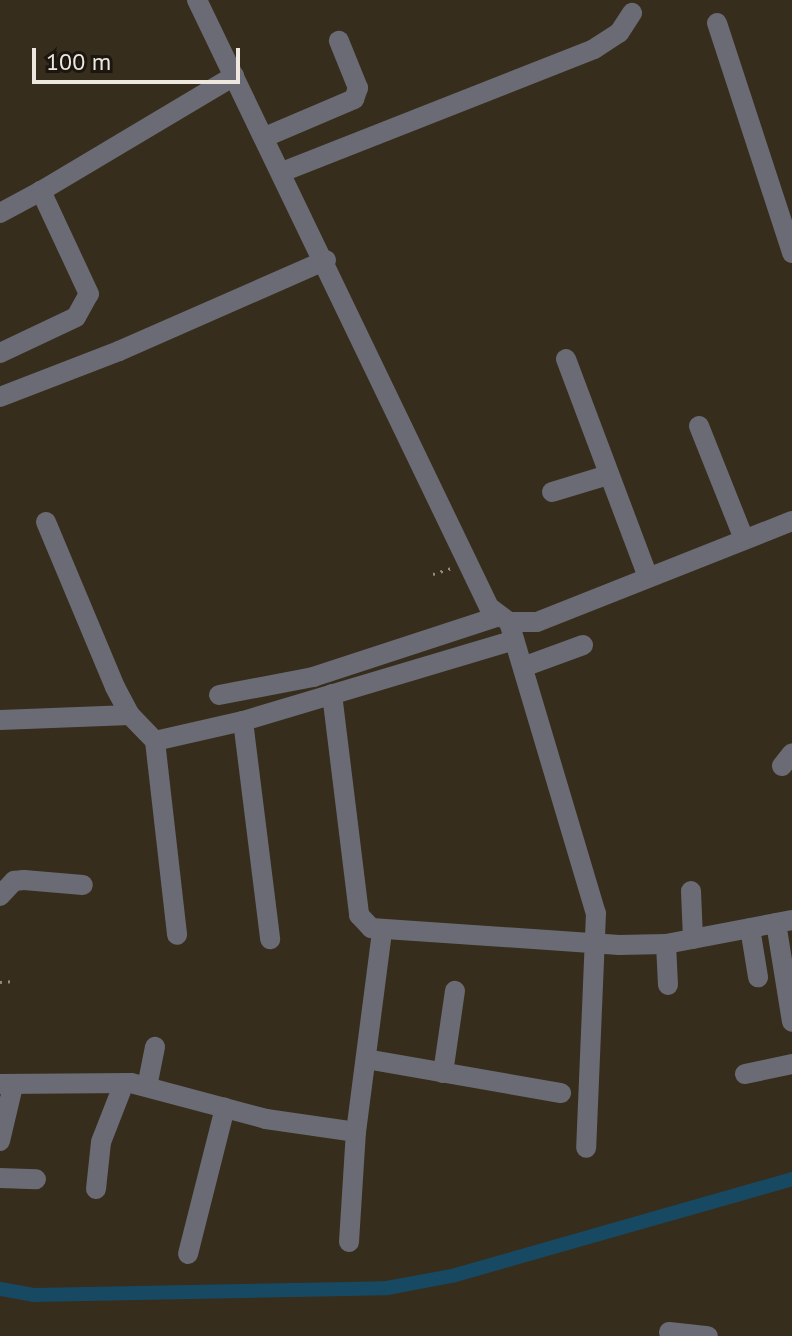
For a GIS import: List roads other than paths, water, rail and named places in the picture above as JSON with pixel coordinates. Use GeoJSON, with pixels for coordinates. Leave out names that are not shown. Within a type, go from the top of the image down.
{"type":"FeatureCollection","features":[{"type":"Feature","properties":{"kind":"street"},"geometry":{"type":"LineString","coordinates":[[197,0],[326,260],[482,598],[508,626],[523,667],[584,867],[599,942],[586,1148]]}},
{"type":"Feature","properties":{"kind":"street"},"geometry":{"type":"LineString","coordinates":[[282,172],[594,49],[619,33],[632,13]]}},
{"type":"Feature","properties":{"kind":"street"},"geometry":{"type":"LineString","coordinates":[[717,23],[792,253]]}},
{"type":"Feature","properties":{"kind":"street"},"geometry":{"type":"LineString","coordinates":[[265,137],[354,99],[358,88],[339,41]]}},
{"type":"Feature","properties":{"kind":"street"},"geometry":{"type":"LineString","coordinates":[[0,213],[234,76]]}},
{"type":"Feature","properties":{"kind":"street"},"geometry":{"type":"LineString","coordinates":[[0,353],[76,317],[89,294],[41,191]]}},
{"type":"Feature","properties":{"kind":"street"},"geometry":{"type":"LineString","coordinates":[[0,397],[119,351],[326,260]]}},
{"type":"Feature","properties":{"kind":"street"},"geometry":{"type":"LineString","coordinates":[[566,359],[648,577]]}},
{"type":"Feature","properties":{"kind":"street"},"geometry":{"type":"LineString","coordinates":[[699,426],[744,539]]}},
{"type":"Feature","properties":{"kind":"street"},"geometry":{"type":"LineString","coordinates":[[552,492],[608,475]]}},
{"type":"Feature","properties":{"kind":"street"},"geometry":{"type":"LineString","coordinates":[[219,695],[313,677],[508,626],[537,622],[792,521]]}},
{"type":"Feature","properties":{"kind":"street"},"geometry":{"type":"LineString","coordinates":[[46,522],[130,715],[155,741],[177,935]]}},
{"type":"Feature","properties":{"kind":"street"},"geometry":{"type":"LineString","coordinates":[[155,741],[243,721],[332,694],[508,626]]}},
{"type":"Feature","properties":{"kind":"street"},"geometry":{"type":"LineString","coordinates":[[523,667],[583,645]]}},
{"type":"Feature","properties":{"kind":"street"},"geometry":{"type":"LineString","coordinates":[[332,694],[359,915],[364,924],[382,931],[409,927],[599,942],[666,944],[784,921],[792,1022]]}},
{"type":"Feature","properties":{"kind":"street"},"geometry":{"type":"LineString","coordinates":[[0,720],[130,715]]}},
{"type":"Feature","properties":{"kind":"street"},"geometry":{"type":"LineString","coordinates":[[243,721],[270,939]]}},
{"type":"Feature","properties":{"kind":"street"},"geometry":{"type":"LineString","coordinates":[[0,896],[14,881],[83,885]]}},
{"type":"Feature","properties":{"kind":"street"},"geometry":{"type":"LineString","coordinates":[[691,891],[693,939]]}},
{"type":"Feature","properties":{"kind":"street"},"geometry":{"type":"LineString","coordinates":[[750,928],[758,977]]}},
{"type":"Feature","properties":{"kind":"street"},"geometry":{"type":"LineString","coordinates":[[349,1242],[356,1132],[382,931]]}},
{"type":"Feature","properties":{"kind":"street"},"geometry":{"type":"LineString","coordinates":[[666,944],[668,985]]}},
{"type":"Feature","properties":{"kind":"street"},"geometry":{"type":"LineString","coordinates":[[443,1073],[455,991]]}},
{"type":"Feature","properties":{"kind":"street"},"geometry":{"type":"LineString","coordinates":[[147,1087],[155,1047]]}},
{"type":"Feature","properties":{"kind":"street"},"geometry":{"type":"LineString","coordinates":[[366,1059],[561,1093]]}},
{"type":"Feature","properties":{"kind":"street"},"geometry":{"type":"LineString","coordinates":[[745,1074],[792,1064]]}},
{"type":"Feature","properties":{"kind":"street"},"geometry":{"type":"LineString","coordinates":[[0,1141],[7,1085],[124,1083],[266,1119],[356,1132]]}},
{"type":"Feature","properties":{"kind":"street"},"geometry":{"type":"LineString","coordinates":[[96,1189],[101,1142],[124,1083]]}},
{"type":"Feature","properties":{"kind":"street"},"geometry":{"type":"LineString","coordinates":[[188,1254],[225,1108]]}},
{"type":"Feature","properties":{"kind":"street"},"geometry":{"type":"LineString","coordinates":[[0,1178],[36,1179]]}},
{"type":"Feature","properties":{"kind":"street"},"geometry":{"type":"LineString","coordinates":[[669,1332],[708,1336]]}},
{"type":"Feature","properties":{"kind":"waterway"},"geometry":{"type":"LineString","coordinates":[[0,1289],[33,1295],[387,1288],[452,1276],[792,1179]]}}]}
